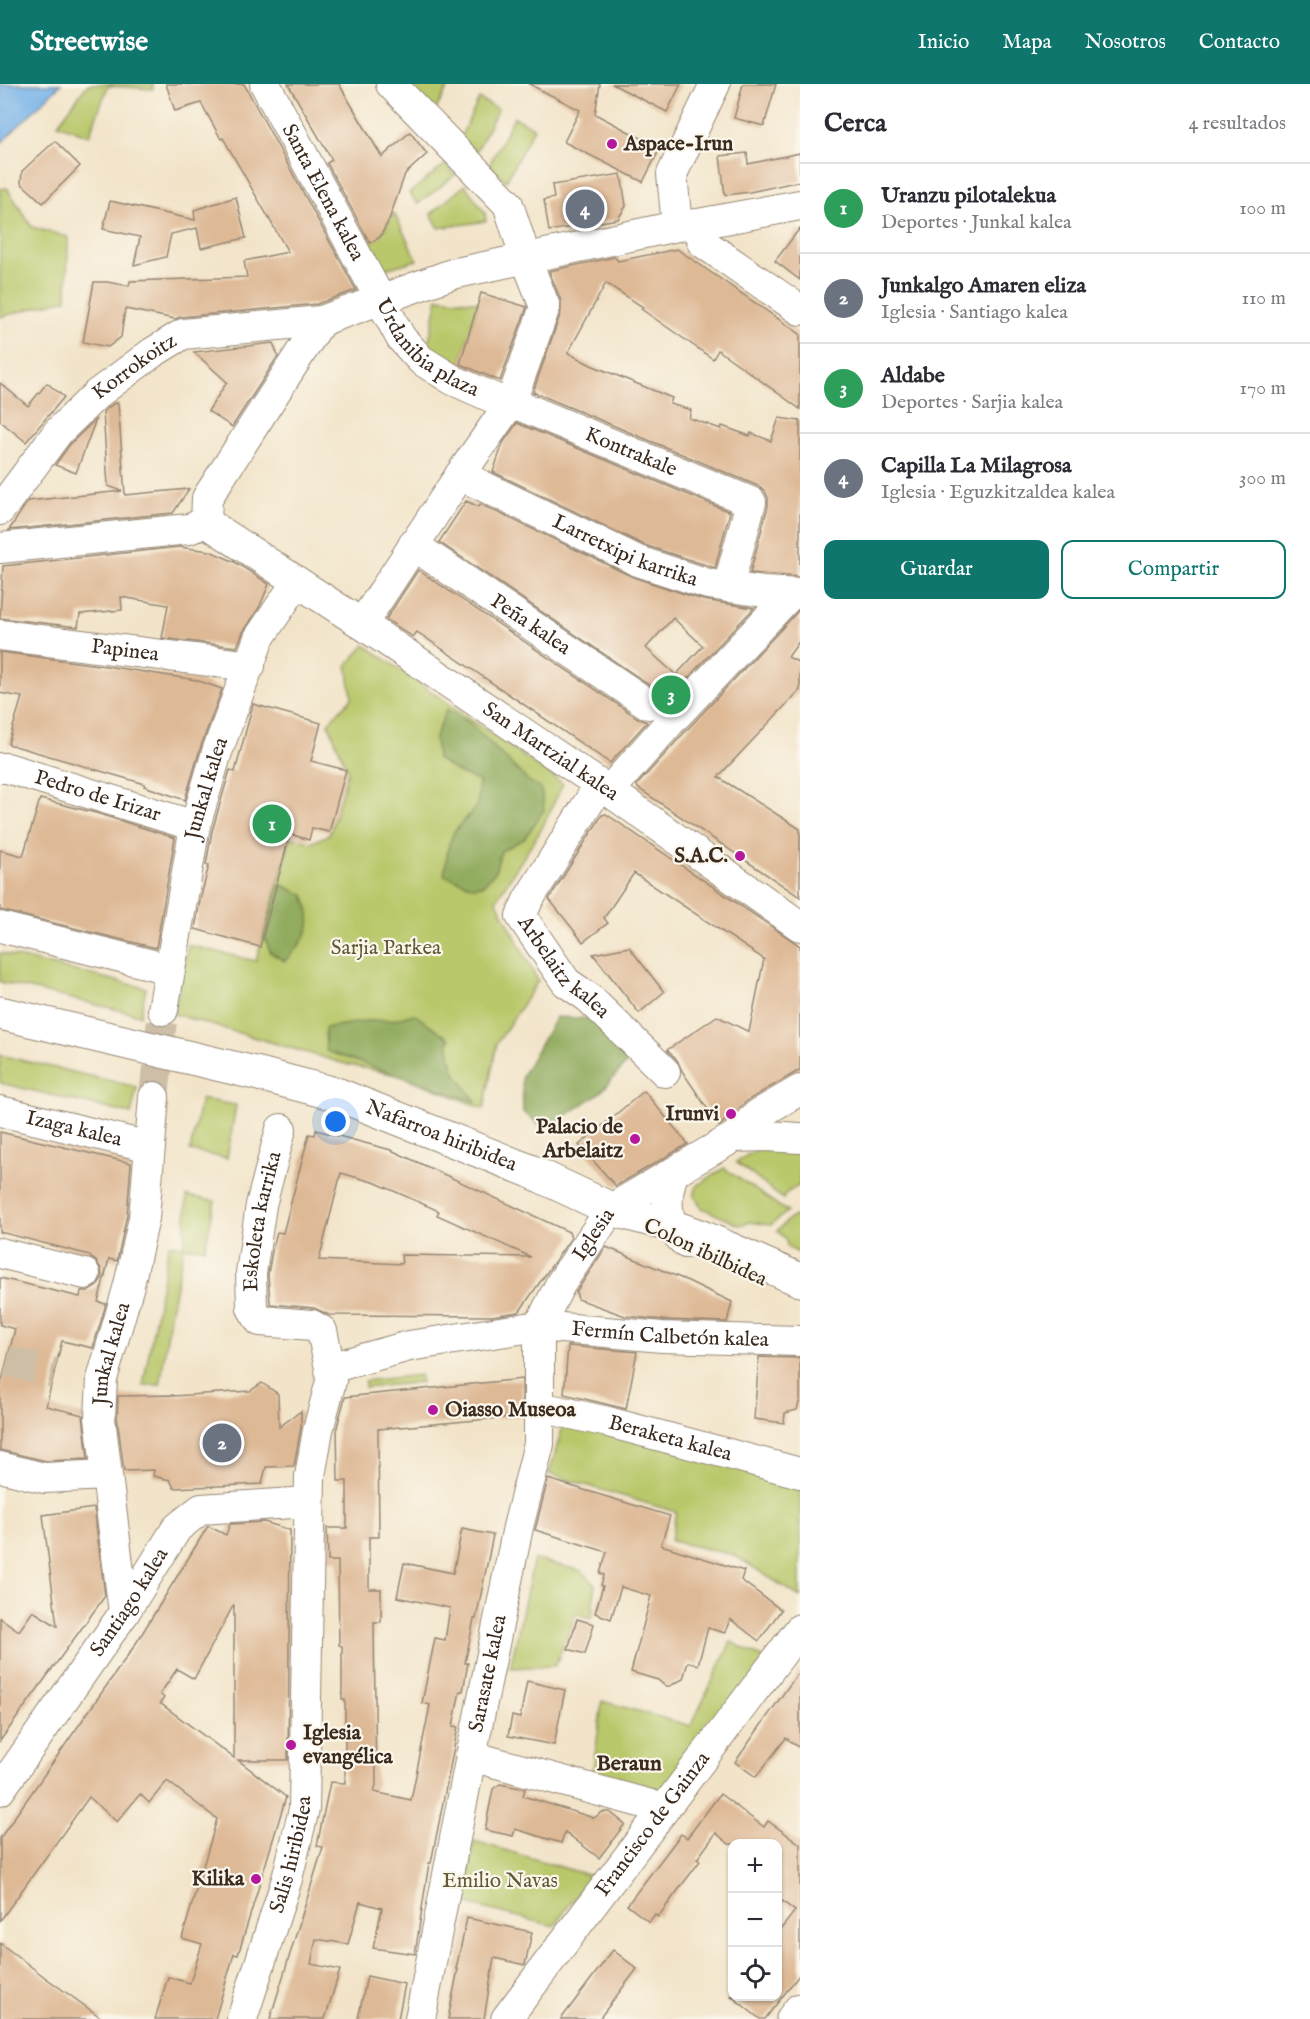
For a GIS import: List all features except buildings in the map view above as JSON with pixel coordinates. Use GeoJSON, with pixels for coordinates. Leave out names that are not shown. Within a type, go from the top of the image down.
{"type":"FeatureCollection","features":[{"type":"Feature","properties":{"kind":"main road","name":"Nafarroa hiribidea"},"geometry":{"type":"LineString","coordinates":[[0,1013],[339,1095],[530,1171],[611,1209],[682,1237],[707,1239],[796,1290]]}},
{"type":"Feature","properties":{"kind":"main road"},"geometry":{"type":"LineString","coordinates":[[793,2019],[800,2010]]}},
{"type":"Feature","properties":{"kind":"street","name":"Santa Elena kalea"},"geometry":{"type":"LineString","coordinates":[[265,84],[380,300]]}},
{"type":"Feature","properties":{"kind":"street"},"geometry":{"type":"LineString","coordinates":[[391,84],[508,204],[529,247],[545,307],[510,404]]}},
{"type":"Feature","properties":{"kind":"street"},"geometry":{"type":"LineString","coordinates":[[716,84],[672,174],[688,225],[702,242],[800,310]]}},
{"type":"Feature","properties":{"kind":"street"},"geometry":{"type":"LineString","coordinates":[[380,300],[529,247],[688,225],[800,205]]}},
{"type":"Feature","properties":{"kind":"street","name":"Urdanibia plaza"},"geometry":{"type":"LineString","coordinates":[[321,321],[380,300],[401,338],[421,360],[453,380],[510,404],[460,475],[362,624]]}},
{"type":"Feature","properties":{"kind":"street"},"geometry":{"type":"LineString","coordinates":[[206,522],[207,498],[321,321]]}},
{"type":"Feature","properties":{"kind":"street","name":"Korrokoitz"},"geometry":{"type":"LineString","coordinates":[[0,510],[58,432],[97,394],[152,353],[183,334],[321,321]]}},
{"type":"Feature","properties":{"kind":"street","name":"Kontrakale"},"geometry":{"type":"LineString","coordinates":[[510,404],[751,502],[728,587]]}},
{"type":"Feature","properties":{"kind":"street","name":"Larretxipi karrika"},"geometry":{"type":"LineString","coordinates":[[460,475],[638,561],[708,584],[796,594]]}},
{"type":"Feature","properties":{"kind":"street"},"geometry":{"type":"LineString","coordinates":[[0,548],[189,529],[206,522]]}},
{"type":"Feature","properties":{"kind":"street"},"geometry":{"type":"LineString","coordinates":[[206,522],[297,582]]}},
{"type":"Feature","properties":{"kind":"street","name":"Peña kalea"},"geometry":{"type":"LineString","coordinates":[[413,545],[648,704]]}},
{"type":"Feature","properties":{"kind":"street","name":"San Martzial kalea"},"geometry":{"type":"LineString","coordinates":[[297,582],[604,788],[800,927]]}},
{"type":"Feature","properties":{"kind":"street","name":"Junkal kalea"},"geometry":{"type":"LineString","coordinates":[[164,1010],[169,969],[195,826],[217,752],[259,638],[297,582]]}},
{"type":"Feature","properties":{"kind":"street"},"geometry":{"type":"LineString","coordinates":[[604,788],[796,594]]}},
{"type":"Feature","properties":{"kind":"street","name":"Papinea"},"geometry":{"type":"LineString","coordinates":[[0,635],[250,666]]}},
{"type":"Feature","properties":{"kind":"street","name":"Pedro de Irizar"},"geometry":{"type":"LineString","coordinates":[[0,768],[7,768],[195,826]]}},
{"type":"Feature","properties":{"kind":"street","name":"Arbelaitz kalea"},"geometry":{"type":"LineString","coordinates":[[604,788],[528,900],[521,916],[566,982],[589,998],[665,1072]]}},
{"type":"Feature","properties":{"kind":"street"},"geometry":{"type":"LineString","coordinates":[[0,927],[169,969]]}},
{"type":"Feature","properties":{"kind":"street","name":"Iglesia"},"geometry":{"type":"LineString","coordinates":[[540,1326],[561,1283],[611,1209],[734,1137],[758,1115],[800,1090]]}},
{"type":"Feature","properties":{"kind":"street","name":"Junkal kalea"},"geometry":{"type":"LineString","coordinates":[[124,1613],[100,1419],[106,1279],[144,1218],[154,1097]]}},
{"type":"Feature","properties":{"kind":"street","name":"Izaga kalea"},"geometry":{"type":"LineString","coordinates":[[0,1111],[150,1147]]}},
{"type":"Feature","properties":{"kind":"street","name":"Eskoleta karrika"},"geometry":{"type":"LineString","coordinates":[[281,1129],[261,1205],[251,1273],[252,1308],[260,1321],[312,1325],[322,1331],[331,1381],[309,1476],[308,1502]]}},
{"type":"Feature","properties":{"kind":"street"},"geometry":{"type":"LineString","coordinates":[[734,1137],[800,1138]]}},
{"type":"Feature","properties":{"kind":"street"},"geometry":{"type":"LineString","coordinates":[[674,1172],[669,1185],[668,1211],[682,1237]]}},
{"type":"Feature","properties":{"kind":"street"},"geometry":{"type":"LineString","coordinates":[[0,1253],[106,1279]]}},
{"type":"Feature","properties":{"kind":"street"},"geometry":{"type":"LineString","coordinates":[[330,1368],[409,1346],[540,1326]]}},
{"type":"Feature","properties":{"kind":"street","name":"Fermín Calbetón kalea"},"geometry":{"type":"LineString","coordinates":[[540,1326],[662,1337],[800,1341]]}},
{"type":"Feature","properties":{"kind":"street","name":"Sarasate kalea"},"geometry":{"type":"LineString","coordinates":[[420,2019],[518,1527],[539,1444],[540,1326]]}},
{"type":"Feature","properties":{"kind":"street","name":"Beraketa kalea"},"geometry":{"type":"LineString","coordinates":[[540,1407],[800,1473]]}},
{"type":"Feature","properties":{"kind":"street"},"geometry":{"type":"LineString","coordinates":[[0,1467],[44,1478],[107,1475]]}},
{"type":"Feature","properties":{"kind":"street","name":"Santiago kalea"},"geometry":{"type":"LineString","coordinates":[[0,1790],[124,1613],[177,1528],[201,1509],[308,1502]]}},
{"type":"Feature","properties":{"kind":"street","name":"Salis hiribidea"},"geometry":{"type":"LineString","coordinates":[[242,2019],[287,1879],[304,1809],[308,1502]]}},
{"type":"Feature","properties":{"kind":"street","name":"Francisco de Gainza"},"geometry":{"type":"LineString","coordinates":[[506,2019],[800,1629]]}},
{"type":"Feature","properties":{"kind":"street"},"geometry":{"type":"LineString","coordinates":[[471,1756],[663,1810]]}},
{"type":"Feature","properties":{"kind":"green space"},"geometry":{"type":"Polygon","coordinates":[[[88,84],[153,84],[153,89],[108,86],[89,136],[58,124],[88,84]]]}},
{"type":"Feature","properties":{"kind":"green space"},"geometry":{"type":"Polygon","coordinates":[[[400,84],[442,84],[448,87],[433,115],[400,84]]]}},
{"type":"Feature","properties":{"kind":"green space"},"geometry":{"type":"Polygon","coordinates":[[[479,99],[498,109],[476,152],[460,138],[479,99]]]}},
{"type":"Feature","properties":{"kind":"green space"},"geometry":{"type":"Polygon","coordinates":[[[514,117],[534,128],[506,181],[489,165],[514,117]]]}},
{"type":"Feature","properties":{"kind":"green space"},"geometry":{"type":"Polygon","coordinates":[[[446,164],[455,175],[418,204],[409,193],[446,164]]]}},
{"type":"Feature","properties":{"kind":"green space"},"geometry":{"type":"Polygon","coordinates":[[[465,185],[485,213],[486,221],[439,228],[431,214],[465,185]]]}},
{"type":"Feature","properties":{"kind":"green space"},"geometry":{"type":"Polygon","coordinates":[[[7,188],[32,227],[68,237],[67,299],[0,317],[0,189],[7,188]]]}},
{"type":"Feature","properties":{"kind":"green space"},"geometry":{"type":"Polygon","coordinates":[[[394,213],[417,260],[381,270],[367,245],[380,236],[394,213]]]}},
{"type":"Feature","properties":{"kind":"green space"},"geometry":{"type":"Polygon","coordinates":[[[438,298],[478,302],[459,369],[426,355],[438,298]]]}},
{"type":"Feature","properties":{"kind":"green space","name":"Sarjia Parkea"},"geometry":{"type":"Polygon","coordinates":[[[365,645],[563,784],[541,830],[496,900],[538,981],[497,1043],[484,1109],[406,1077],[349,1065],[174,1014],[188,945],[256,961],[291,837],[311,843],[330,834],[348,771],[328,723],[352,698],[347,665],[365,645]]]}},
{"type":"Feature","properties":{"kind":"green space"},"geometry":{"type":"Polygon","coordinates":[[[674,678],[688,691],[671,711],[655,698],[674,678]]]}},
{"type":"Feature","properties":{"kind":"green space"},"geometry":{"type":"Polygon","coordinates":[[[447,709],[469,722],[526,779],[541,789],[544,810],[524,839],[501,851],[495,872],[483,885],[473,886],[444,875],[449,844],[454,832],[477,806],[479,781],[459,773],[437,759],[435,737],[447,709]]]}},
{"type":"Feature","properties":{"kind":"green space"},"geometry":{"type":"Polygon","coordinates":[[[280,884],[304,895],[309,916],[304,939],[285,961],[271,953],[264,937],[280,884]]]}},
{"type":"Feature","properties":{"kind":"green space"},"geometry":{"type":"Polygon","coordinates":[[[0,953],[146,988],[140,1015],[0,982],[0,953]]]}},
{"type":"Feature","properties":{"kind":"green space"},"geometry":{"type":"Polygon","coordinates":[[[414,1014],[450,1039],[448,1042],[453,1069],[476,1102],[326,1051],[325,1028],[367,1021],[393,1020],[414,1014]]]}},
{"type":"Feature","properties":{"kind":"green space"},"geometry":{"type":"Polygon","coordinates":[[[556,1017],[601,1019],[630,1059],[601,1092],[546,1129],[523,1112],[522,1076],[556,1017]]]}},
{"type":"Feature","properties":{"kind":"green space"},"geometry":{"type":"Polygon","coordinates":[[[0,1055],[137,1087],[131,1114],[0,1083],[0,1055]]]}},
{"type":"Feature","properties":{"kind":"green space"},"geometry":{"type":"Polygon","coordinates":[[[201,1099],[236,1105],[227,1158],[190,1151],[201,1099]]]}},
{"type":"Feature","properties":{"kind":"green space"},"geometry":{"type":"Polygon","coordinates":[[[800,1146],[800,1185],[786,1193],[783,1199],[736,1162],[759,1148],[800,1146]]]}},
{"type":"Feature","properties":{"kind":"green space"},"geometry":{"type":"Polygon","coordinates":[[[724,1168],[788,1211],[771,1225],[750,1222],[739,1225],[702,1208],[694,1196],[697,1186],[724,1168]]]}},
{"type":"Feature","properties":{"kind":"green space"},"geometry":{"type":"Polygon","coordinates":[[[187,1196],[215,1201],[205,1248],[184,1247],[171,1310],[160,1385],[143,1385],[169,1244],[184,1246],[187,1196]]]}},
{"type":"Feature","properties":{"kind":"green space"},"geometry":{"type":"Polygon","coordinates":[[[795,1216],[800,1221],[800,1253],[788,1248],[785,1238],[777,1231],[795,1216]]]}},
{"type":"Feature","properties":{"kind":"green space"},"geometry":{"type":"Polygon","coordinates":[[[420,1375],[421,1382],[365,1388],[365,1381],[420,1375]]]}},
{"type":"Feature","properties":{"kind":"green space"},"geometry":{"type":"Polygon","coordinates":[[[565,1419],[800,1482],[800,1597],[734,1555],[671,1541],[676,1512],[549,1474],[565,1419]]]}},
{"type":"Feature","properties":{"kind":"green space"},"geometry":{"type":"Polygon","coordinates":[[[534,1559],[582,1571],[595,1584],[592,1618],[576,1614],[555,1666],[510,1668],[534,1559]]]}},
{"type":"Feature","properties":{"kind":"green space"},"geometry":{"type":"Polygon","coordinates":[[[731,1642],[766,1659],[662,1802],[605,1785],[593,1772],[602,1701],[691,1726],[731,1642]]]}},
{"type":"Feature","properties":{"kind":"green space","name":"Emilio Navas"},"geometry":{"type":"Polygon","coordinates":[[[474,1841],[591,1876],[554,1926],[463,1903],[474,1841]]]}},
{"type":"Feature","properties":{"kind":"water"},"geometry":{"type":"Polygon","coordinates":[[[0,84],[61,84],[0,144],[0,84]]]}},
{"type":"Feature","properties":{"kind":"tunnel"},"geometry":{"type":"LineString","coordinates":[[154,1097],[163,1010]]}},
{"type":"Feature","properties":{"kind":"tunnel"},"geometry":{"type":"LineString","coordinates":[[7,1361],[54,1373]]}},
{"type":"Feature","properties":{"kind":"place","name":"Aspace-Irun"},"geometry":{"type":"Point","coordinates":[612,144]}},
{"type":"Feature","properties":{"kind":"place","name":"Capilla La Milagrosa"},"geometry":{"type":"Point","coordinates":[585,209]}},
{"type":"Feature","properties":{"kind":"place","name":"Aldabe"},"geometry":{"type":"Point","coordinates":[671,695]}},
{"type":"Feature","properties":{"kind":"place","name":"Uranzu pilotalekua"},"geometry":{"type":"Point","coordinates":[272,824]}},
{"type":"Feature","properties":{"kind":"place","name":"S.A.C."},"geometry":{"type":"Point","coordinates":[740,856]}},
{"type":"Feature","properties":{"kind":"place","name":"Irunvi"},"geometry":{"type":"Point","coordinates":[731,1114]}},
{"type":"Feature","properties":{"kind":"place","name":"Palacio de Arbelaitz"},"geometry":{"type":"Point","coordinates":[635,1139]}},
{"type":"Feature","properties":{"kind":"place","name":"Oiasso Museoa"},"geometry":{"type":"Point","coordinates":[433,1410]}},
{"type":"Feature","properties":{"kind":"place","name":"Junkalgo Amaren eliza"},"geometry":{"type":"Point","coordinates":[222,1443]}},
{"type":"Feature","properties":{"kind":"place","name":"Iglesia evangélica"},"geometry":{"type":"Point","coordinates":[291,1745]}},
{"type":"Feature","properties":{"kind":"place","name":"Kilika"},"geometry":{"type":"Point","coordinates":[256,1879]}},
{"type":"Feature","properties":{"kind":"district","name":"Beraun"},"geometry":{"type":"Point","coordinates":[629,1764]}}]}
